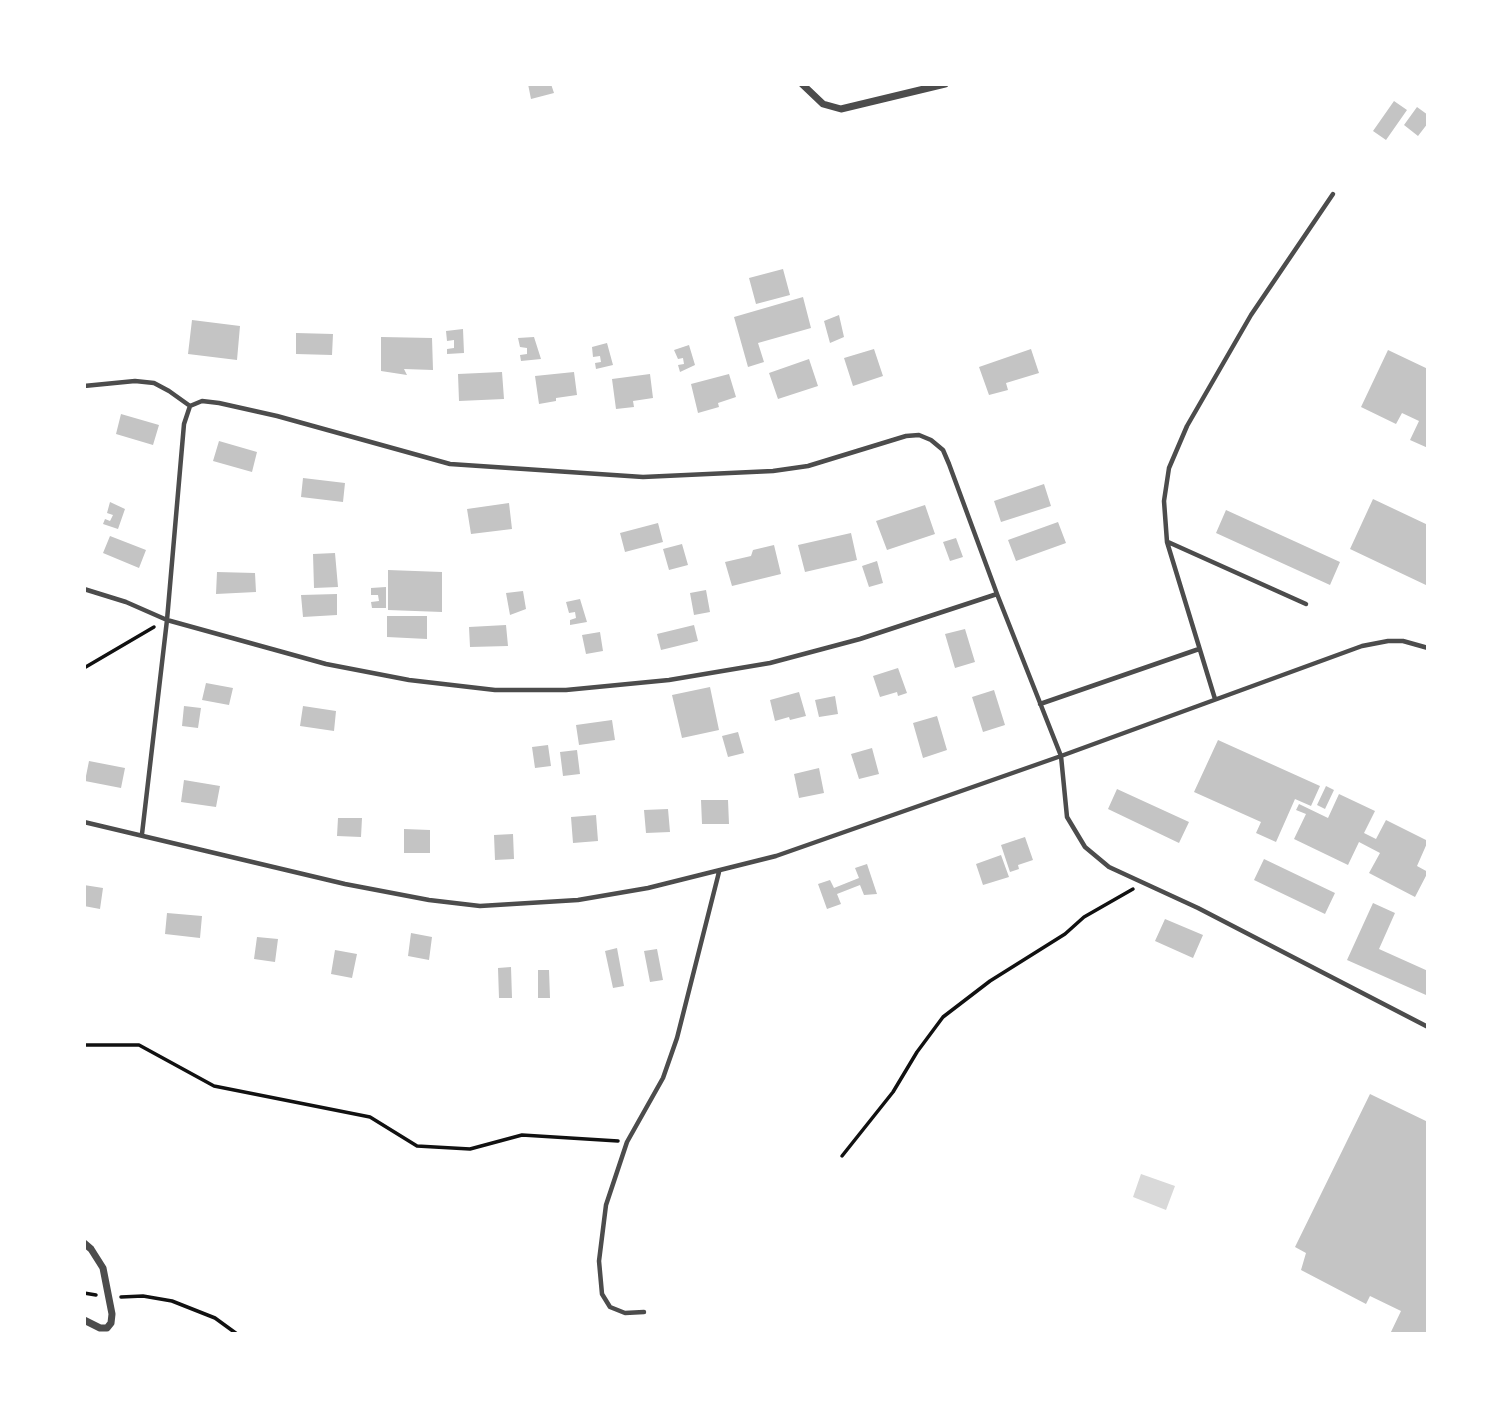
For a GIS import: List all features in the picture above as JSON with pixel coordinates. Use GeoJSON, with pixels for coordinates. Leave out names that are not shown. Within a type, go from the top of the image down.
{"type":"FeatureCollection","features":[{"type":"Feature","properties":{"kind":"street"},"geometry":{"type":"LineString","coordinates":[[802,84],[823,104],[841,109],[945,84]]}},
{"type":"Feature","properties":{"kind":"street"},"geometry":{"type":"LineString","coordinates":[[84,1242],[103,1268],[112,1314],[107,1328],[100,1328],[84,1320]]}},
{"type":"Feature","properties":{"kind":"lane"},"geometry":{"type":"LineString","coordinates":[[1215,699],[1167,542],[1164,501],[1169,468],[1187,426],[1251,315],[1333,194]]}},
{"type":"Feature","properties":{"kind":"lane"},"geometry":{"type":"LineString","coordinates":[[84,386],[135,381],[153,383],[190,406]]}},
{"type":"Feature","properties":{"kind":"lane"},"geometry":{"type":"LineString","coordinates":[[142,834],[167,620],[184,424],[190,406],[202,401],[219,403],[277,416],[450,464],[643,477],[773,471],[808,466],[906,436],[919,435],[931,440],[943,450],[1061,756],[1067,817],[1085,847],[1109,867],[1428,1027]]}},
{"type":"Feature","properties":{"kind":"lane"},"geometry":{"type":"LineString","coordinates":[[1167,542],[1306,604]]}},
{"type":"Feature","properties":{"kind":"lane"},"geometry":{"type":"LineString","coordinates":[[84,589],[126,602],[167,620],[326,664],[409,680],[495,690],[566,690],[669,680],[770,663],[860,639],[997,594]]}},
{"type":"Feature","properties":{"kind":"lane"},"geometry":{"type":"LineString","coordinates":[[84,822],[345,884],[429,900],[480,906],[578,900],[719,872],[846,832],[1362,646],[1403,640],[1428,648]]}},
{"type":"Feature","properties":{"kind":"lane"},"geometry":{"type":"LineString","coordinates":[[1040,704],[1199,649]]}},
{"type":"Feature","properties":{"kind":"lane"},"geometry":{"type":"LineString","coordinates":[[644,1312],[625,1313],[610,1307],[602,1294],[599,1261],[606,1205],[627,1142],[663,1078],[677,1038],[719,872]]}},
{"type":"Feature","properties":{"kind":"path"},"geometry":{"type":"LineString","coordinates":[[84,668],[167,620]]}},
{"type":"Feature","properties":{"kind":"path"},"geometry":{"type":"LineString","coordinates":[[842,1156],[893,1092],[917,1052],[943,1017],[990,981],[1065,934],[1084,916],[1144,883]]}},
{"type":"Feature","properties":{"kind":"path"},"geometry":{"type":"LineString","coordinates":[[84,1045],[139,1045],[214,1086],[370,1117],[417,1146],[470,1149],[522,1135],[627,1142]]}},
{"type":"Feature","properties":{"kind":"path"},"geometry":{"type":"LineString","coordinates":[[84,1293],[99,1295]]}},
{"type":"Feature","properties":{"kind":"path"},"geometry":{"type":"LineString","coordinates":[[110,1296],[143,1296],[172,1301],[215,1318],[237,1334]]}},
{"type":"Feature","properties":{"kind":"shaded area"},"geometry":{"type":"Polygon","coordinates":[[[1141,1174],[1175,1186],[1166,1210],[1133,1197],[1141,1174]]]}},
{"type":"Feature","properties":{"kind":"building"},"geometry":{"type":"Polygon","coordinates":[[[528,84],[551,84],[554,93],[531,99],[528,84]]]}},
{"type":"Feature","properties":{"kind":"building"},"geometry":{"type":"Polygon","coordinates":[[[1394,101],[1407,110],[1386,140],[1373,131],[1394,101]]]}},
{"type":"Feature","properties":{"kind":"building"},"geometry":{"type":"Polygon","coordinates":[[[1417,107],[1428,115],[1428,123],[1418,136],[1404,125],[1417,107]]]}},
{"type":"Feature","properties":{"kind":"building"},"geometry":{"type":"Polygon","coordinates":[[[783,269],[790,295],[756,304],[749,278],[783,269]]]}},
{"type":"Feature","properties":{"kind":"building"},"geometry":{"type":"Polygon","coordinates":[[[803,297],[811,328],[758,343],[764,362],[748,367],[734,317],[803,297]]]}},
{"type":"Feature","properties":{"kind":"building"},"geometry":{"type":"Polygon","coordinates":[[[839,315],[844,337],[830,343],[824,321],[839,315]]]}},
{"type":"Feature","properties":{"kind":"building"},"geometry":{"type":"Polygon","coordinates":[[[192,320],[240,326],[237,360],[188,354],[192,320]]]}},
{"type":"Feature","properties":{"kind":"building"},"geometry":{"type":"Polygon","coordinates":[[[463,329],[464,353],[447,354],[447,349],[454,348],[454,340],[447,341],[446,331],[463,329]]]}},
{"type":"Feature","properties":{"kind":"building"},"geometry":{"type":"Polygon","coordinates":[[[296,333],[333,334],[332,355],[296,354],[296,333]]]}},
{"type":"Feature","properties":{"kind":"building"},"geometry":{"type":"Polygon","coordinates":[[[381,337],[432,338],[433,370],[404,369],[407,375],[381,371],[381,337]]]}},
{"type":"Feature","properties":{"kind":"building"},"geometry":{"type":"Polygon","coordinates":[[[534,337],[541,359],[521,361],[520,355],[527,354],[527,348],[520,347],[518,338],[534,337]]]}},
{"type":"Feature","properties":{"kind":"building"},"geometry":{"type":"Polygon","coordinates":[[[607,343],[613,365],[596,369],[595,363],[601,362],[600,356],[593,357],[592,347],[607,343]]]}},
{"type":"Feature","properties":{"kind":"building"},"geometry":{"type":"Polygon","coordinates":[[[689,345],[695,365],[680,372],[678,365],[684,364],[683,358],[678,359],[674,350],[689,345]]]}},
{"type":"Feature","properties":{"kind":"building"},"geometry":{"type":"Polygon","coordinates":[[[874,349],[883,376],[853,386],[844,358],[874,349]]]}},
{"type":"Feature","properties":{"kind":"building"},"geometry":{"type":"Polygon","coordinates":[[[1031,349],[1039,373],[1006,383],[1008,390],[989,395],[979,367],[1031,349]]]}},
{"type":"Feature","properties":{"kind":"building"},"geometry":{"type":"Polygon","coordinates":[[[1388,350],[1428,369],[1428,448],[1410,440],[1419,421],[1402,413],[1396,424],[1361,407],[1388,350]]]}},
{"type":"Feature","properties":{"kind":"building"},"geometry":{"type":"Polygon","coordinates":[[[809,359],[818,386],[778,399],[769,373],[809,359]]]}},
{"type":"Feature","properties":{"kind":"building"},"geometry":{"type":"Polygon","coordinates":[[[502,372],[504,399],[459,401],[458,374],[502,372]]]}},
{"type":"Feature","properties":{"kind":"building"},"geometry":{"type":"Polygon","coordinates":[[[574,372],[577,395],[539,404],[535,376],[574,372]]]}},
{"type":"Feature","properties":{"kind":"building"},"geometry":{"type":"Polygon","coordinates":[[[650,374],[653,398],[633,401],[634,407],[616,409],[612,379],[650,374]]]}},
{"type":"Feature","properties":{"kind":"building"},"geometry":{"type":"Polygon","coordinates":[[[729,374],[736,397],[718,403],[719,407],[698,413],[691,384],[729,374]]]}},
{"type":"Feature","properties":{"kind":"building"},"geometry":{"type":"Polygon","coordinates":[[[121,414],[159,425],[153,445],[116,434],[121,414]]]}},
{"type":"Feature","properties":{"kind":"building"},"geometry":{"type":"Polygon","coordinates":[[[219,441],[257,452],[252,472],[213,461],[219,441]]]}},
{"type":"Feature","properties":{"kind":"building"},"geometry":{"type":"Polygon","coordinates":[[[303,478],[345,483],[343,502],[301,497],[303,478]]]}},
{"type":"Feature","properties":{"kind":"building"},"geometry":{"type":"Polygon","coordinates":[[[1044,484],[1051,506],[1001,522],[994,501],[1044,484]]]}},
{"type":"Feature","properties":{"kind":"building"},"geometry":{"type":"Polygon","coordinates":[[[1373,499],[1428,525],[1428,586],[1350,549],[1373,499]]]}},
{"type":"Feature","properties":{"kind":"building"},"geometry":{"type":"Polygon","coordinates":[[[110,502],[125,509],[118,529],[103,524],[105,519],[110,521],[113,515],[107,513],[110,502]]]}},
{"type":"Feature","properties":{"kind":"building"},"geometry":{"type":"Polygon","coordinates":[[[509,503],[512,529],[471,534],[467,509],[509,503]]]}},
{"type":"Feature","properties":{"kind":"building"},"geometry":{"type":"Polygon","coordinates":[[[925,505],[935,534],[887,550],[876,521],[925,505]]]}},
{"type":"Feature","properties":{"kind":"building"},"geometry":{"type":"Polygon","coordinates":[[[1226,510],[1340,562],[1330,585],[1216,533],[1226,510]]]}},
{"type":"Feature","properties":{"kind":"building"},"geometry":{"type":"Polygon","coordinates":[[[1058,522],[1066,543],[1016,561],[1008,540],[1058,522]]]}},
{"type":"Feature","properties":{"kind":"building"},"geometry":{"type":"Polygon","coordinates":[[[658,523],[663,542],[625,552],[620,533],[658,523]]]}},
{"type":"Feature","properties":{"kind":"building"},"geometry":{"type":"Polygon","coordinates":[[[851,533],[857,560],[805,572],[798,545],[851,533]]]}},
{"type":"Feature","properties":{"kind":"building"},"geometry":{"type":"Polygon","coordinates":[[[110,536],[146,550],[139,568],[103,553],[110,536]]]}},
{"type":"Feature","properties":{"kind":"building"},"geometry":{"type":"Polygon","coordinates":[[[956,538],[963,557],[950,561],[943,542],[956,538]]]}},
{"type":"Feature","properties":{"kind":"building"},"geometry":{"type":"Polygon","coordinates":[[[682,544],[688,565],[669,570],[663,549],[682,544]]]}},
{"type":"Feature","properties":{"kind":"building"},"geometry":{"type":"Polygon","coordinates":[[[774,545],[781,574],[732,586],[725,562],[751,556],[753,550],[774,545]]]}},
{"type":"Feature","properties":{"kind":"building"},"geometry":{"type":"Polygon","coordinates":[[[335,553],[338,587],[314,588],[313,554],[335,553]]]}},
{"type":"Feature","properties":{"kind":"building"},"geometry":{"type":"Polygon","coordinates":[[[877,561],[883,583],[869,587],[862,566],[877,561]]]}},
{"type":"Feature","properties":{"kind":"building"},"geometry":{"type":"Polygon","coordinates":[[[388,570],[442,572],[442,612],[388,610],[388,570]]]}},
{"type":"Feature","properties":{"kind":"building"},"geometry":{"type":"Polygon","coordinates":[[[217,572],[255,573],[256,592],[216,594],[217,572]]]}},
{"type":"Feature","properties":{"kind":"building"},"geometry":{"type":"Polygon","coordinates":[[[386,587],[386,608],[372,608],[371,602],[379,601],[378,595],[371,595],[371,588],[386,587]]]}},
{"type":"Feature","properties":{"kind":"building"},"geometry":{"type":"Polygon","coordinates":[[[706,590],[710,612],[694,615],[690,593],[706,590]]]}},
{"type":"Feature","properties":{"kind":"building"},"geometry":{"type":"Polygon","coordinates":[[[523,591],[526,609],[510,615],[506,593],[523,591]]]}},
{"type":"Feature","properties":{"kind":"building"},"geometry":{"type":"Polygon","coordinates":[[[337,594],[337,615],[303,617],[301,595],[337,594]]]}},
{"type":"Feature","properties":{"kind":"building"},"geometry":{"type":"Polygon","coordinates":[[[580,599],[587,622],[570,625],[570,620],[576,618],[575,612],[569,613],[566,602],[580,599]]]}},
{"type":"Feature","properties":{"kind":"building"},"geometry":{"type":"Polygon","coordinates":[[[387,616],[427,616],[427,639],[387,637],[387,616]]]}},
{"type":"Feature","properties":{"kind":"building"},"geometry":{"type":"Polygon","coordinates":[[[506,625],[508,646],[470,647],[469,627],[506,625]]]}},
{"type":"Feature","properties":{"kind":"building"},"geometry":{"type":"Polygon","coordinates":[[[694,625],[698,641],[661,650],[657,634],[694,625]]]}},
{"type":"Feature","properties":{"kind":"building"},"geometry":{"type":"Polygon","coordinates":[[[965,629],[975,662],[955,668],[945,634],[965,629]]]}},
{"type":"Feature","properties":{"kind":"building"},"geometry":{"type":"Polygon","coordinates":[[[600,632],[603,651],[586,654],[582,635],[600,632]]]}},
{"type":"Feature","properties":{"kind":"building"},"geometry":{"type":"Polygon","coordinates":[[[898,668],[907,693],[898,696],[897,692],[880,697],[873,676],[898,668]]]}},
{"type":"Feature","properties":{"kind":"building"},"geometry":{"type":"Polygon","coordinates":[[[206,683],[233,688],[229,705],[202,700],[206,683]]]}},
{"type":"Feature","properties":{"kind":"building"},"geometry":{"type":"Polygon","coordinates":[[[710,687],[719,730],[682,738],[672,695],[710,687]]]}},
{"type":"Feature","properties":{"kind":"building"},"geometry":{"type":"Polygon","coordinates":[[[994,690],[1005,725],[983,732],[972,697],[994,690]]]}},
{"type":"Feature","properties":{"kind":"building"},"geometry":{"type":"Polygon","coordinates":[[[799,692],[806,716],[775,721],[770,700],[799,692]]]}},
{"type":"Feature","properties":{"kind":"building"},"geometry":{"type":"Polygon","coordinates":[[[835,696],[838,714],[819,717],[815,700],[835,696]]]}},
{"type":"Feature","properties":{"kind":"building"},"geometry":{"type":"Polygon","coordinates":[[[184,706],[201,708],[198,728],[182,726],[184,706]]]}},
{"type":"Feature","properties":{"kind":"building"},"geometry":{"type":"Polygon","coordinates":[[[303,706],[336,711],[334,731],[300,726],[303,706]]]}},
{"type":"Feature","properties":{"kind":"building"},"geometry":{"type":"Polygon","coordinates":[[[937,716],[947,750],[923,758],[913,723],[937,716]]]}},
{"type":"Feature","properties":{"kind":"building"},"geometry":{"type":"Polygon","coordinates":[[[612,720],[615,740],[579,745],[576,725],[612,720]]]}},
{"type":"Feature","properties":{"kind":"building"},"geometry":{"type":"Polygon","coordinates":[[[738,732],[744,753],[728,757],[722,736],[738,732]]]}},
{"type":"Feature","properties":{"kind":"building"},"geometry":{"type":"Polygon","coordinates":[[[1218,740],[1320,786],[1311,806],[1295,799],[1276,842],[1256,833],[1261,822],[1194,792],[1218,740]]]}},
{"type":"Feature","properties":{"kind":"building"},"geometry":{"type":"Polygon","coordinates":[[[548,745],[551,766],[535,768],[532,747],[548,745]]]}},
{"type":"Feature","properties":{"kind":"building"},"geometry":{"type":"Polygon","coordinates":[[[872,748],[879,774],[859,779],[851,754],[872,748]]]}},
{"type":"Feature","properties":{"kind":"building"},"geometry":{"type":"Polygon","coordinates":[[[577,750],[580,774],[563,776],[560,752],[577,750]]]}},
{"type":"Feature","properties":{"kind":"building"},"geometry":{"type":"Polygon","coordinates":[[[89,761],[125,768],[121,788],[85,781],[89,761]]]}},
{"type":"Feature","properties":{"kind":"building"},"geometry":{"type":"Polygon","coordinates":[[[819,768],[824,793],[799,798],[794,774],[819,768]]]}},
{"type":"Feature","properties":{"kind":"building"},"geometry":{"type":"Polygon","coordinates":[[[184,780],[220,786],[216,807],[181,802],[184,780]]]}},
{"type":"Feature","properties":{"kind":"building"},"geometry":{"type":"Polygon","coordinates":[[[1326,786],[1334,790],[1325,809],[1317,805],[1326,786]]]}},
{"type":"Feature","properties":{"kind":"building"},"geometry":{"type":"Polygon","coordinates":[[[1117,789],[1189,822],[1179,843],[1108,809],[1117,789]]]}},
{"type":"Feature","properties":{"kind":"building"},"geometry":{"type":"Polygon","coordinates":[[[1339,794],[1375,811],[1364,833],[1376,839],[1386,820],[1428,841],[1417,866],[1428,872],[1415,897],[1369,873],[1380,853],[1359,842],[1348,865],[1294,839],[1306,814],[1296,810],[1299,804],[1328,818],[1339,794]]]}},
{"type":"Feature","properties":{"kind":"building"},"geometry":{"type":"Polygon","coordinates":[[[701,800],[728,800],[729,824],[702,824],[701,800]]]}},
{"type":"Feature","properties":{"kind":"building"},"geometry":{"type":"Polygon","coordinates":[[[668,809],[670,832],[646,833],[644,810],[668,809]]]}},
{"type":"Feature","properties":{"kind":"building"},"geometry":{"type":"Polygon","coordinates":[[[596,815],[598,841],[573,843],[571,817],[596,815]]]}},
{"type":"Feature","properties":{"kind":"building"},"geometry":{"type":"Polygon","coordinates":[[[338,818],[362,818],[361,837],[337,836],[338,818]]]}},
{"type":"Feature","properties":{"kind":"building"},"geometry":{"type":"Polygon","coordinates":[[[404,829],[430,830],[430,853],[404,853],[404,829]]]}},
{"type":"Feature","properties":{"kind":"building"},"geometry":{"type":"Polygon","coordinates":[[[513,834],[514,859],[495,860],[494,835],[513,834]]]}},
{"type":"Feature","properties":{"kind":"building"},"geometry":{"type":"Polygon","coordinates":[[[1025,837],[1033,860],[1018,865],[1019,869],[1010,872],[1001,845],[1025,837]]]}},
{"type":"Feature","properties":{"kind":"building"},"geometry":{"type":"Polygon","coordinates":[[[1001,855],[1009,877],[983,885],[976,864],[1001,855]]]}},
{"type":"Feature","properties":{"kind":"building"},"geometry":{"type":"Polygon","coordinates":[[[1264,859],[1335,893],[1325,914],[1254,880],[1264,859]]]}},
{"type":"Feature","properties":{"kind":"building"},"geometry":{"type":"Polygon","coordinates":[[[867,864],[877,894],[864,895],[860,885],[837,894],[841,904],[827,909],[818,884],[830,880],[834,888],[859,878],[855,868],[867,864]]]}},
{"type":"Feature","properties":{"kind":"building"},"geometry":{"type":"Polygon","coordinates":[[[84,885],[103,888],[100,909],[84,906],[84,885]]]}},
{"type":"Feature","properties":{"kind":"building"},"geometry":{"type":"Polygon","coordinates":[[[1373,903],[1395,913],[1379,949],[1428,971],[1426,995],[1347,960],[1373,903]]]}},
{"type":"Feature","properties":{"kind":"building"},"geometry":{"type":"Polygon","coordinates":[[[167,913],[202,916],[200,938],[165,934],[167,913]]]}},
{"type":"Feature","properties":{"kind":"building"},"geometry":{"type":"Polygon","coordinates":[[[1165,919],[1203,935],[1193,958],[1155,941],[1165,919]]]}},
{"type":"Feature","properties":{"kind":"building"},"geometry":{"type":"Polygon","coordinates":[[[411,933],[432,937],[429,960],[408,956],[411,933]]]}},
{"type":"Feature","properties":{"kind":"building"},"geometry":{"type":"Polygon","coordinates":[[[257,937],[278,939],[275,962],[254,959],[257,937]]]}},
{"type":"Feature","properties":{"kind":"building"},"geometry":{"type":"Polygon","coordinates":[[[617,948],[624,986],[613,988],[605,951],[617,948]]]}},
{"type":"Feature","properties":{"kind":"building"},"geometry":{"type":"Polygon","coordinates":[[[657,949],[663,980],[650,982],[644,951],[657,949]]]}},
{"type":"Feature","properties":{"kind":"building"},"geometry":{"type":"Polygon","coordinates":[[[335,950],[357,954],[352,978],[331,974],[335,950]]]}},
{"type":"Feature","properties":{"kind":"building"},"geometry":{"type":"Polygon","coordinates":[[[511,967],[512,998],[499,998],[498,968],[511,967]]]}},
{"type":"Feature","properties":{"kind":"building"},"geometry":{"type":"Polygon","coordinates":[[[538,970],[549,970],[550,998],[538,998],[538,970]]]}},
{"type":"Feature","properties":{"kind":"building"},"geometry":{"type":"Polygon","coordinates":[[[1370,1094],[1428,1122],[1428,1334],[1390,1334],[1401,1311],[1370,1296],[1366,1304],[1301,1270],[1306,1253],[1295,1247],[1370,1094]]]}}]}
